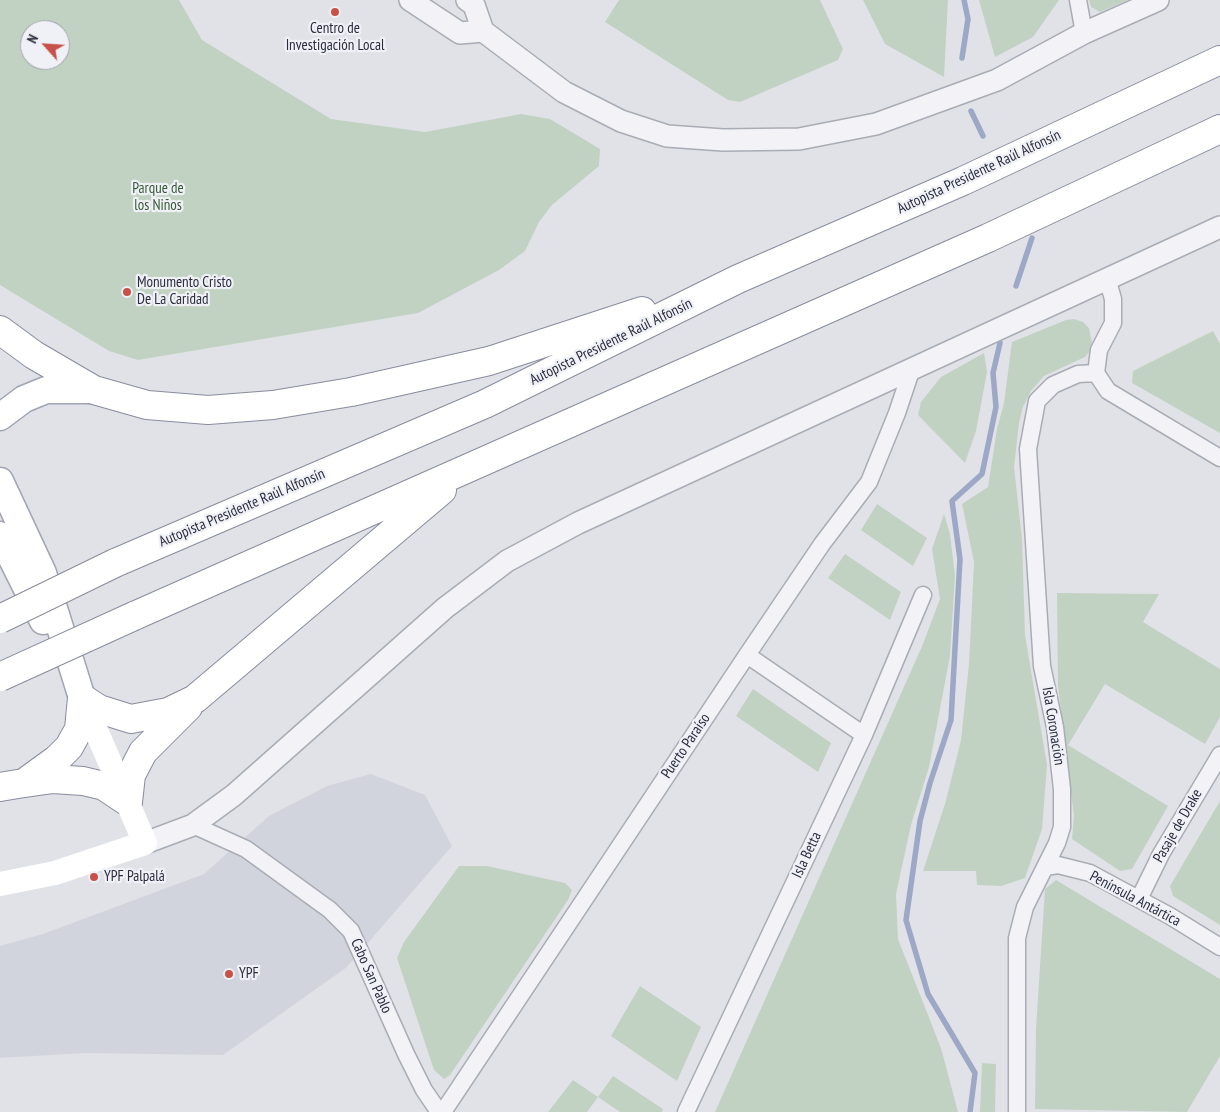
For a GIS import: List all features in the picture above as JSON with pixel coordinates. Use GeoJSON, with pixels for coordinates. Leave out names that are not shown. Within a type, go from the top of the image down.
{"type":"FeatureCollection","features":[{"type":"Feature","properties":{"kind":"highway"},"geometry":{"type":"LineString","coordinates":[[1147,93],[1220,51]]}},
{"type":"Feature","properties":{"kind":"highway","name":"Autopista Presidente Raúl Alfonsín"},"geometry":{"type":"LineString","coordinates":[[0,618],[115,563],[485,404],[738,279],[963,181],[1220,60]]}},
{"type":"Feature","properties":{"kind":"highway"},"geometry":{"type":"LineString","coordinates":[[0,678],[134,616],[464,472],[988,238],[1220,129]]}},
{"type":"Feature","properties":{"kind":"highway"},"geometry":{"type":"LineString","coordinates":[[0,330],[34,355],[94,390],[147,405],[208,410],[273,405],[341,393],[489,361],[738,279]]}},
{"type":"Feature","properties":{"kind":"highway"},"geometry":{"type":"LineString","coordinates":[[12,785],[53,779],[83,781],[104,786],[128,802],[131,775],[143,752],[195,699],[464,472]]}},
{"type":"Feature","properties":{"kind":"highway"},"geometry":{"type":"LineString","coordinates":[[12,785],[57,759],[69,747],[79,729],[82,698],[99,709],[131,719],[168,712],[195,699]]}},
{"type":"Feature","properties":{"kind":"main road"},"geometry":{"type":"LineString","coordinates":[[0,418],[24,399],[46,390],[94,390]]}},
{"type":"Feature","properties":{"kind":"main road"},"geometry":{"type":"LineString","coordinates":[[0,481],[43,573],[82,698]]}},
{"type":"Feature","properties":{"kind":"main road"},"geometry":{"type":"LineString","coordinates":[[0,535],[82,698],[145,843],[55,872],[0,884]]}},
{"type":"Feature","properties":{"kind":"street"},"geometry":{"type":"LineString","coordinates":[[410,0],[460,33],[483,31]]}},
{"type":"Feature","properties":{"kind":"street"},"geometry":{"type":"LineString","coordinates":[[467,0],[474,5],[483,31],[564,92],[621,120],[667,136],[723,140],[799,140],[876,124],[997,80],[1084,33],[1158,0]]}},
{"type":"Feature","properties":{"kind":"street"},"geometry":{"type":"LineString","coordinates":[[1078,0],[1084,33]]}},
{"type":"Feature","properties":{"kind":"street"},"geometry":{"type":"LineString","coordinates":[[145,843],[193,825],[234,795],[446,608],[507,561],[578,523],[1220,227]]}},
{"type":"Feature","properties":{"kind":"street"},"geometry":{"type":"LineString","coordinates":[[1107,278],[1113,299],[1113,323],[1099,350],[1096,372],[1108,392],[1220,458]]}},
{"type":"Feature","properties":{"kind":"street","name":"Puerto Paraíso"},"geometry":{"type":"LineString","coordinates":[[443,1112],[822,544],[869,482],[897,413],[911,371]]}},
{"type":"Feature","properties":{"kind":"street","name":"Isla Coronación"},"geometry":{"type":"LineString","coordinates":[[1017,1112],[1017,938],[1025,907],[1062,827],[1062,789],[1056,727],[1042,666],[1028,448],[1037,401],[1052,385],[1078,374],[1096,372]]}},
{"type":"Feature","properties":{"kind":"street","name":"Isla Betta"},"geometry":{"type":"LineString","coordinates":[[686,1112],[864,735],[924,595]]}},
{"type":"Feature","properties":{"kind":"street"},"geometry":{"type":"LineString","coordinates":[[747,655],[864,735]]}},
{"type":"Feature","properties":{"kind":"street","name":"Pasaje de Drake"},"geometry":{"type":"LineString","coordinates":[[1139,899],[1161,854],[1220,755]]}},
{"type":"Feature","properties":{"kind":"street","name":"Cabo San Pablo"},"geometry":{"type":"LineString","coordinates":[[193,825],[246,849],[330,910],[351,931],[406,1054],[424,1090],[439,1112]]}},
{"type":"Feature","properties":{"kind":"street","name":"Península Antártica"},"geometry":{"type":"LineString","coordinates":[[1045,867],[1058,865],[1090,873],[1139,899],[1220,947]]}},
{"type":"Feature","properties":{"kind":"shaded area"},"geometry":{"type":"Polygon","coordinates":[[[371,774],[425,795],[452,846],[347,967],[223,1055],[85,1053],[0,1058],[0,946],[43,934],[204,874],[269,816],[327,786],[371,774]]]}},
{"type":"Feature","properties":{"kind":"green space","name":"Parque de los Niños"},"geometry":{"type":"Polygon","coordinates":[[[0,0],[179,0],[202,40],[331,119],[425,132],[521,114],[550,119],[600,149],[599,166],[552,205],[539,222],[525,251],[499,270],[418,313],[138,360],[109,351],[0,285],[0,0]]]}},
{"type":"Feature","properties":{"kind":"green space"},"geometry":{"type":"Polygon","coordinates":[[[619,0],[820,0],[843,49],[838,60],[740,102],[728,100],[605,22],[619,0]]]}},
{"type":"Feature","properties":{"kind":"green space"},"geometry":{"type":"Polygon","coordinates":[[[863,0],[948,0],[944,77],[885,44],[863,0]]]}},
{"type":"Feature","properties":{"kind":"green space"},"geometry":{"type":"Polygon","coordinates":[[[979,0],[1059,0],[1033,37],[995,57],[979,0]]]}},
{"type":"Feature","properties":{"kind":"green space"},"geometry":{"type":"Polygon","coordinates":[[[1089,0],[1128,0],[1100,12],[1091,7],[1089,0]]]}},
{"type":"Feature","properties":{"kind":"green space"},"geometry":{"type":"Polygon","coordinates":[[[1074,319],[1083,322],[1089,328],[1092,343],[1090,351],[1085,357],[1044,376],[1031,391],[1023,407],[1019,423],[1014,467],[1022,538],[1025,635],[1047,765],[1042,829],[1025,878],[1001,886],[977,885],[976,871],[923,871],[945,804],[961,740],[969,664],[974,562],[962,504],[988,487],[997,429],[1004,403],[1012,342],[1066,320],[1074,319]]]}},
{"type":"Feature","properties":{"kind":"green space"},"geometry":{"type":"Polygon","coordinates":[[[1213,331],[1220,344],[1220,433],[1132,383],[1133,371],[1213,331]]]}},
{"type":"Feature","properties":{"kind":"green space"},"geometry":{"type":"Polygon","coordinates":[[[984,353],[987,372],[976,431],[965,463],[918,415],[921,402],[941,377],[984,353]]]}},
{"type":"Feature","properties":{"kind":"green space"},"geometry":{"type":"Polygon","coordinates":[[[877,504],[927,538],[913,566],[861,530],[877,504]]]}},
{"type":"Feature","properties":{"kind":"green space"},"geometry":{"type":"Polygon","coordinates":[[[944,514],[950,534],[955,576],[950,656],[929,767],[911,825],[896,894],[898,939],[941,1048],[958,1112],[715,1112],[923,644],[940,599],[932,549],[944,514]]]}},
{"type":"Feature","properties":{"kind":"green space"},"geometry":{"type":"Polygon","coordinates":[[[845,554],[901,592],[890,620],[828,578],[845,554]]]}},
{"type":"Feature","properties":{"kind":"green space"},"geometry":{"type":"Polygon","coordinates":[[[1057,593],[1159,594],[1143,622],[1220,669],[1220,717],[1205,744],[1105,684],[1068,745],[1168,806],[1132,869],[1120,871],[1072,839],[1074,816],[1058,686],[1057,593]]]}},
{"type":"Feature","properties":{"kind":"green space"},"geometry":{"type":"Polygon","coordinates":[[[753,689],[831,743],[818,772],[736,716],[753,689]]]}},
{"type":"Feature","properties":{"kind":"green space"},"geometry":{"type":"Polygon","coordinates":[[[1220,801],[1220,925],[1173,896],[1170,886],[1220,801]]]}},
{"type":"Feature","properties":{"kind":"green space"},"geometry":{"type":"Polygon","coordinates":[[[459,866],[487,866],[565,883],[572,890],[568,900],[450,1075],[444,1079],[434,1070],[397,958],[404,942],[459,866]]]}},
{"type":"Feature","properties":{"kind":"green space"},"geometry":{"type":"Polygon","coordinates":[[[1056,880],[1220,979],[1220,1056],[1187,1112],[1035,1109],[1036,1029],[1045,889],[1056,880]]]}},
{"type":"Feature","properties":{"kind":"green space"},"geometry":{"type":"Polygon","coordinates":[[[640,986],[701,1027],[677,1081],[611,1036],[640,986]]]}},
{"type":"Feature","properties":{"kind":"green space"},"geometry":{"type":"Polygon","coordinates":[[[982,1063],[996,1064],[995,1112],[980,1112],[982,1063]]]}},
{"type":"Feature","properties":{"kind":"green space"},"geometry":{"type":"Polygon","coordinates":[[[613,1076],[663,1109],[662,1112],[620,1112],[598,1097],[613,1076]]]}},
{"type":"Feature","properties":{"kind":"green space"},"geometry":{"type":"Polygon","coordinates":[[[573,1080],[598,1097],[587,1112],[548,1112],[573,1080]]]}},
{"type":"Feature","properties":{"kind":"waterway"},"geometry":{"type":"LineString","coordinates":[[962,58],[968,19],[964,0]]}},
{"type":"Feature","properties":{"kind":"waterway"},"geometry":{"type":"LineString","coordinates":[[971,111],[983,136]]}},
{"type":"Feature","properties":{"kind":"waterway"},"geometry":{"type":"LineString","coordinates":[[1016,286],[1032,238]]}},
{"type":"Feature","properties":{"kind":"waterway"},"geometry":{"type":"LineString","coordinates":[[970,1112],[975,1073],[928,994],[906,920],[920,821],[930,783],[951,720],[960,559],[952,501],[982,474],[996,407],[993,373],[1000,343]]}},
{"type":"Feature","properties":{"kind":"place","name":"Centro de Investigación Local"},"geometry":{"type":"Point","coordinates":[335,12]}},
{"type":"Feature","properties":{"kind":"place","name":"Monumento Cristo De La Caridad"},"geometry":{"type":"Point","coordinates":[127,292]}},
{"type":"Feature","properties":{"kind":"place","name":"YPF Palpalá"},"geometry":{"type":"Point","coordinates":[94,877]}},
{"type":"Feature","properties":{"kind":"place","name":"YPF"},"geometry":{"type":"Point","coordinates":[229,974]}}]}
